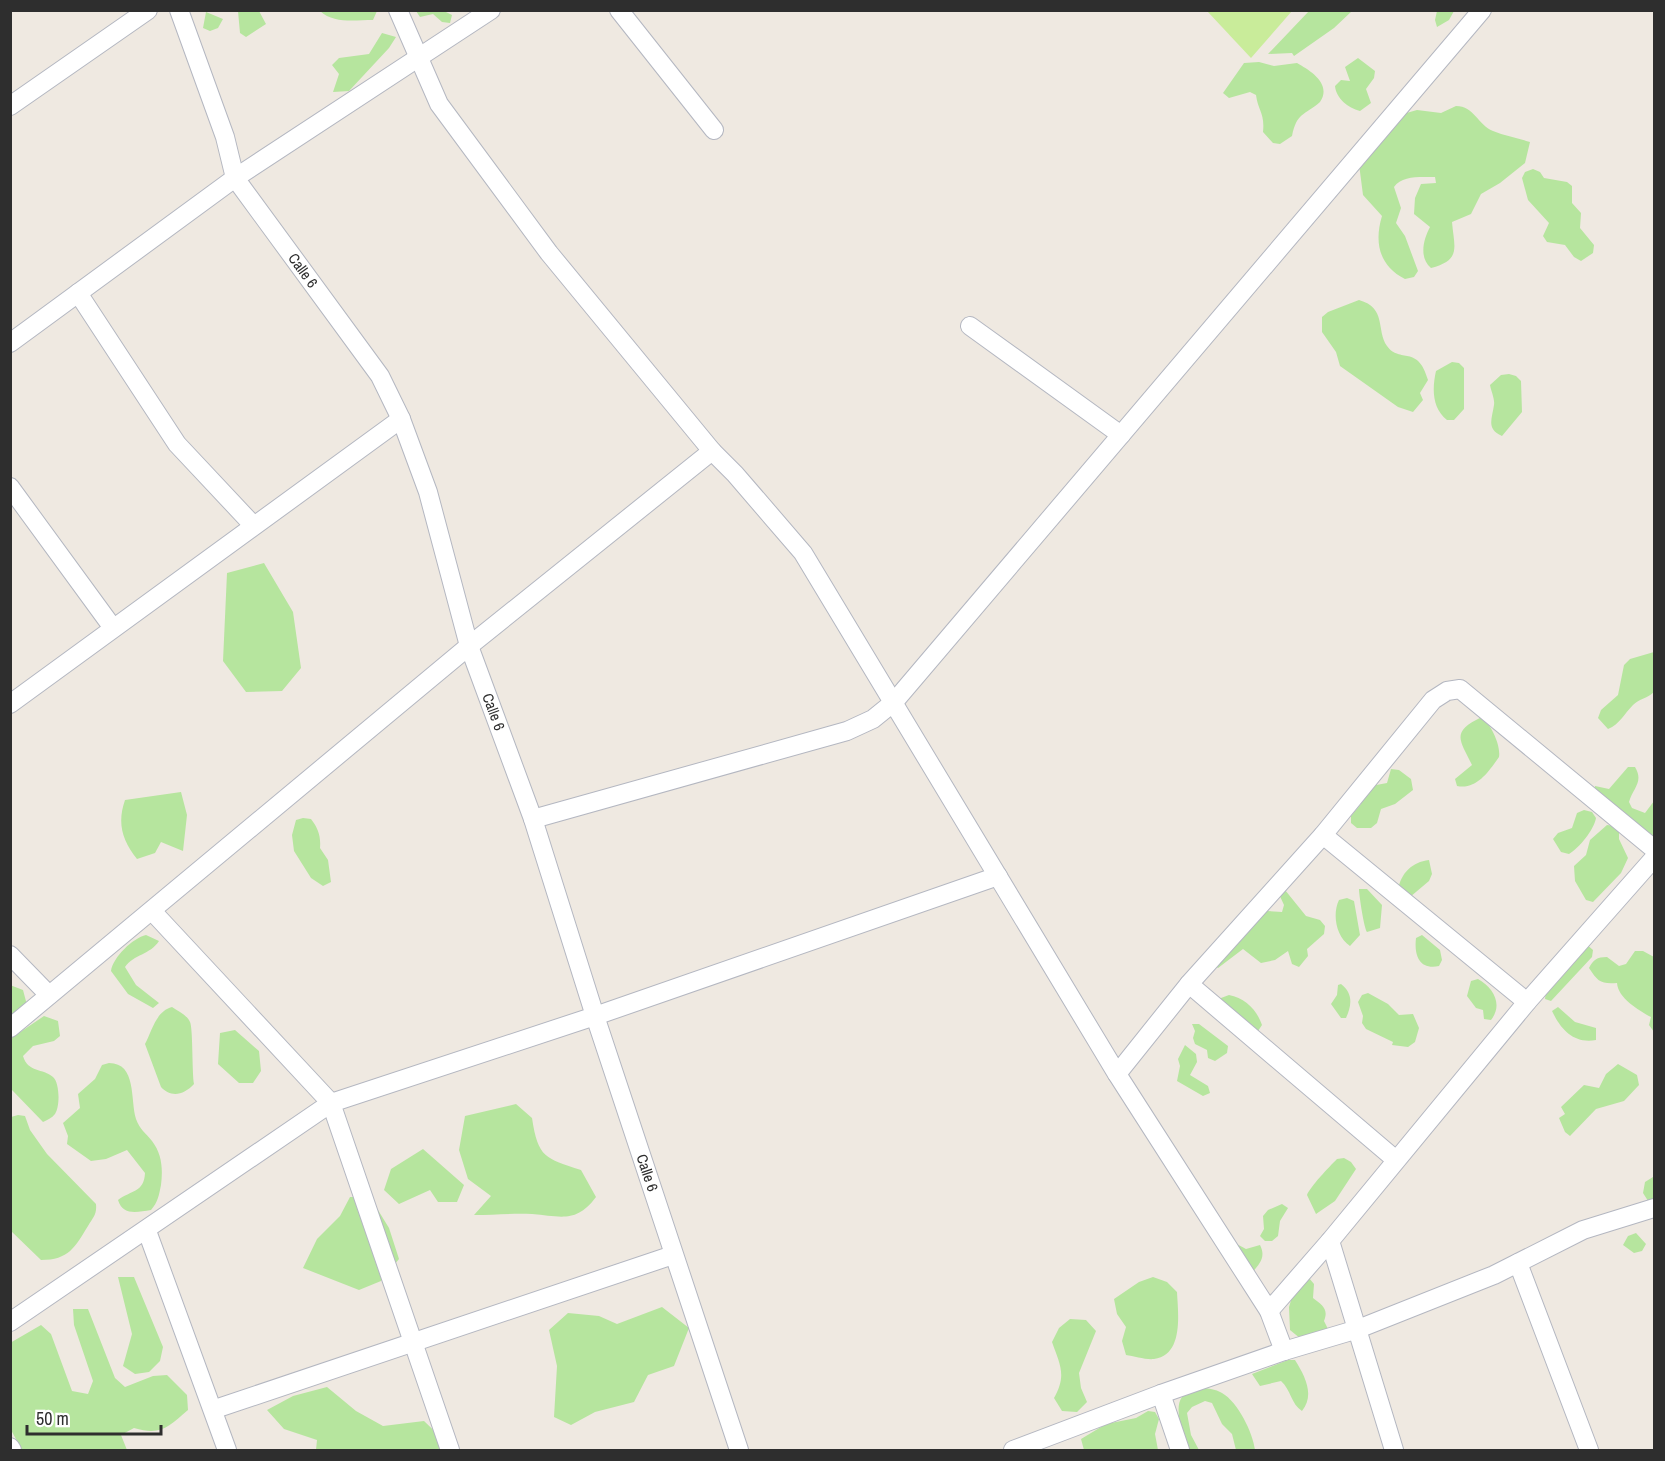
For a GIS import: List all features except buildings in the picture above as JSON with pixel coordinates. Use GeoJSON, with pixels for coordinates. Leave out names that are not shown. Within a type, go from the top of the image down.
{"type":"FeatureCollection","features":[{"type":"Feature","properties":{"kind":"street"},"geometry":{"type":"LineString","coordinates":[[10,106],[148,10]]}},
{"type":"Feature","properties":{"kind":"street","name":"Calle 6"},"geometry":{"type":"LineString","coordinates":[[179,10],[225,137],[235,178],[380,376],[401,419],[428,492],[469,646],[533,819],[673,1255],[739,1450]]}},
{"type":"Feature","properties":{"kind":"street"},"geometry":{"type":"LineString","coordinates":[[398,10],[439,104],[549,253],[712,451],[735,474],[803,553],[1117,1074],[1269,1311],[1284,1351]]}},
{"type":"Feature","properties":{"kind":"street"},"geometry":{"type":"LineString","coordinates":[[10,343],[235,178],[491,10]]}},
{"type":"Feature","properties":{"kind":"street"},"geometry":{"type":"LineString","coordinates":[[619,10],[714,130]]}},
{"type":"Feature","properties":{"kind":"street"},"geometry":{"type":"LineString","coordinates":[[533,819],[847,731],[873,719],[894,702],[1482,10]]}},
{"type":"Feature","properties":{"kind":"street"},"geometry":{"type":"LineString","coordinates":[[78,293],[177,444],[253,525]]}},
{"type":"Feature","properties":{"kind":"street"},"geometry":{"type":"LineString","coordinates":[[970,326],[1121,435]]}},
{"type":"Feature","properties":{"kind":"street"},"geometry":{"type":"LineString","coordinates":[[10,704],[401,419]]}},
{"type":"Feature","properties":{"kind":"street"},"geometry":{"type":"LineString","coordinates":[[10,1028],[469,646],[712,451]]}},
{"type":"Feature","properties":{"kind":"street"},"geometry":{"type":"LineString","coordinates":[[10,487],[113,628]]}},
{"type":"Feature","properties":{"kind":"street"},"geometry":{"type":"LineString","coordinates":[[1117,1074],[1189,984],[1323,835],[1433,700],[1447,692],[1460,689],[1654,849]]}},
{"type":"Feature","properties":{"kind":"street"},"geometry":{"type":"LineString","coordinates":[[1323,835],[1527,1002]]}},
{"type":"Feature","properties":{"kind":"street"},"geometry":{"type":"LineString","coordinates":[[1269,1311],[1330,1241],[1527,1002],[1654,858]]}},
{"type":"Feature","properties":{"kind":"street"},"geometry":{"type":"LineString","coordinates":[[10,1322],[147,1231],[331,1102],[595,1016],[998,876]]}},
{"type":"Feature","properties":{"kind":"street"},"geometry":{"type":"LineString","coordinates":[[152,911],[331,1102],[450,1450]]}},
{"type":"Feature","properties":{"kind":"street"},"geometry":{"type":"LineString","coordinates":[[10,954],[49,995]]}},
{"type":"Feature","properties":{"kind":"street"},"geometry":{"type":"LineString","coordinates":[[1189,984],[1396,1160]]}},
{"type":"Feature","properties":{"kind":"street"},"geometry":{"type":"LineString","coordinates":[[1013,1450],[1161,1394],[1284,1351],[1358,1329],[1518,1263],[1583,1230],[1654,1209],[1654,1222]]}},
{"type":"Feature","properties":{"kind":"street"},"geometry":{"type":"LineString","coordinates":[[147,1231],[228,1450]]}},
{"type":"Feature","properties":{"kind":"street"},"geometry":{"type":"LineString","coordinates":[[1330,1241],[1394,1450]]}},
{"type":"Feature","properties":{"kind":"street"},"geometry":{"type":"LineString","coordinates":[[214,1409],[673,1255]]}},
{"type":"Feature","properties":{"kind":"street"},"geometry":{"type":"LineString","coordinates":[[1518,1263],[1589,1450]]}},
{"type":"Feature","properties":{"kind":"street"},"geometry":{"type":"LineString","coordinates":[[1161,1394],[1180,1450]]}},
{"type":"Feature","properties":{"kind":"green space"},"geometry":{"type":"Polygon","coordinates":[[[238,11],[259,11],[266,24],[246,37],[240,33],[238,11]]]}},
{"type":"Feature","properties":{"kind":"green space"},"geometry":{"type":"Polygon","coordinates":[[[320,11],[377,11],[373,20],[352,21],[338,20],[320,11]]]}},
{"type":"Feature","properties":{"kind":"green space"},"geometry":{"type":"Polygon","coordinates":[[[416,11],[444,11],[452,15],[450,23],[442,22],[433,14],[420,17],[416,11]]]}},
{"type":"Feature","properties":{"kind":"green space"},"geometry":{"type":"Polygon","coordinates":[[[1207,11],[1292,11],[1251,58],[1207,11]]]}},
{"type":"Feature","properties":{"kind":"green space"},"geometry":{"type":"Polygon","coordinates":[[[1309,11],[1352,11],[1334,28],[1294,56],[1292,53],[1268,54],[1309,11]]]}},
{"type":"Feature","properties":{"kind":"green space"},"geometry":{"type":"Polygon","coordinates":[[[1437,11],[1454,11],[1449,20],[1437,27],[1435,20],[1437,11]]]}},
{"type":"Feature","properties":{"kind":"green space"},"geometry":{"type":"Polygon","coordinates":[[[206,12],[223,19],[218,28],[210,31],[203,28],[206,12]]]}},
{"type":"Feature","properties":{"kind":"green space"},"geometry":{"type":"Polygon","coordinates":[[[382,33],[396,37],[389,48],[349,91],[333,92],[339,74],[332,65],[339,58],[369,54],[382,33]]]}},
{"type":"Feature","properties":{"kind":"green space"},"geometry":{"type":"Polygon","coordinates":[[[1358,58],[1375,71],[1374,78],[1366,89],[1371,103],[1360,111],[1343,102],[1335,86],[1341,80],[1350,81],[1345,67],[1358,58]]]}},
{"type":"Feature","properties":{"kind":"green space"},"geometry":{"type":"Polygon","coordinates":[[[1259,62],[1274,66],[1297,63],[1322,84],[1323,95],[1320,102],[1299,118],[1292,136],[1280,144],[1273,143],[1263,132],[1263,120],[1256,95],[1250,92],[1229,98],[1223,93],[1244,63],[1259,62]]]}},
{"type":"Feature","properties":{"kind":"green space"},"geometry":{"type":"Polygon","coordinates":[[[1456,106],[1472,112],[1483,125],[1493,131],[1530,142],[1525,163],[1500,183],[1481,194],[1471,214],[1452,222],[1454,251],[1452,257],[1441,265],[1431,268],[1427,264],[1423,249],[1430,227],[1414,214],[1415,198],[1421,184],[1436,183],[1435,177],[1412,178],[1397,183],[1394,187],[1401,208],[1396,223],[1405,236],[1418,271],[1414,277],[1405,279],[1396,274],[1384,260],[1379,244],[1382,216],[1363,195],[1359,164],[1403,114],[1417,110],[1441,113],[1456,106]]]}},
{"type":"Feature","properties":{"kind":"green space"},"geometry":{"type":"Polygon","coordinates":[[[1533,169],[1540,172],[1544,178],[1567,182],[1572,186],[1572,203],[1581,213],[1580,228],[1594,245],[1593,253],[1581,261],[1574,257],[1565,245],[1547,242],[1543,236],[1549,223],[1528,200],[1522,178],[1525,172],[1533,169]]]}},
{"type":"Feature","properties":{"kind":"green space"},"geometry":{"type":"Polygon","coordinates":[[[1359,300],[1374,308],[1387,346],[1397,354],[1414,358],[1424,369],[1428,380],[1420,393],[1423,400],[1413,412],[1398,407],[1340,366],[1336,352],[1322,332],[1322,317],[1328,312],[1359,300]]]}},
{"type":"Feature","properties":{"kind":"green space"},"geometry":{"type":"Polygon","coordinates":[[[1452,362],[1459,363],[1464,368],[1464,409],[1454,420],[1447,420],[1438,410],[1434,398],[1434,385],[1436,371],[1452,362]]]}},
{"type":"Feature","properties":{"kind":"green space"},"geometry":{"type":"Polygon","coordinates":[[[1509,374],[1521,381],[1522,412],[1502,436],[1492,427],[1494,403],[1490,385],[1501,375],[1509,374]]]}},
{"type":"Feature","properties":{"kind":"green space"},"geometry":{"type":"Polygon","coordinates":[[[264,563],[293,612],[301,668],[282,691],[246,692],[223,661],[227,573],[264,563]]]}},
{"type":"Feature","properties":{"kind":"green space"},"geometry":{"type":"Polygon","coordinates":[[[1654,652],[1654,692],[1635,703],[1619,722],[1608,729],[1598,718],[1601,710],[1618,695],[1624,665],[1630,659],[1654,652]]]}},
{"type":"Feature","properties":{"kind":"green space"},"geometry":{"type":"Polygon","coordinates":[[[1482,717],[1495,736],[1499,757],[1482,778],[1471,785],[1457,786],[1455,779],[1472,765],[1460,737],[1465,727],[1482,717]]]}},
{"type":"Feature","properties":{"kind":"green space"},"geometry":{"type":"Polygon","coordinates":[[[1628,767],[1635,767],[1638,777],[1629,802],[1632,808],[1645,813],[1654,801],[1654,837],[1594,794],[1595,786],[1609,789],[1628,767]]]}},
{"type":"Feature","properties":{"kind":"green space"},"geometry":{"type":"Polygon","coordinates":[[[1391,769],[1399,770],[1411,779],[1413,790],[1395,804],[1381,809],[1377,823],[1371,828],[1357,828],[1351,823],[1351,816],[1361,804],[1360,796],[1371,786],[1387,783],[1391,769]]]}},
{"type":"Feature","properties":{"kind":"green space"},"geometry":{"type":"Polygon","coordinates":[[[181,792],[187,815],[183,851],[161,842],[155,853],[137,859],[122,831],[121,816],[125,800],[181,792]]]}},
{"type":"Feature","properties":{"kind":"green space"},"geometry":{"type":"Polygon","coordinates":[[[1584,810],[1592,812],[1596,818],[1592,828],[1573,851],[1569,854],[1561,852],[1553,839],[1558,833],[1572,828],[1577,813],[1584,810]]]}},
{"type":"Feature","properties":{"kind":"green space"},"geometry":{"type":"Polygon","coordinates":[[[311,819],[316,826],[320,848],[328,860],[331,882],[323,886],[311,878],[294,851],[292,835],[296,820],[311,819]]]}},
{"type":"Feature","properties":{"kind":"green space"},"geometry":{"type":"Polygon","coordinates":[[[1607,825],[1615,826],[1619,832],[1619,839],[1628,858],[1621,873],[1593,902],[1586,900],[1575,881],[1574,866],[1586,855],[1590,840],[1607,825]]]}},
{"type":"Feature","properties":{"kind":"green space"},"geometry":{"type":"Polygon","coordinates":[[[1429,860],[1432,874],[1429,881],[1410,897],[1398,890],[1408,869],[1417,863],[1429,860]]]}},
{"type":"Feature","properties":{"kind":"green space"},"geometry":{"type":"Polygon","coordinates":[[[1359,889],[1367,889],[1382,905],[1380,928],[1367,932],[1359,889]]]}},
{"type":"Feature","properties":{"kind":"green space"},"geometry":{"type":"Polygon","coordinates":[[[1285,890],[1306,916],[1320,920],[1325,926],[1324,934],[1307,949],[1308,956],[1299,967],[1292,964],[1288,951],[1275,960],[1261,963],[1243,949],[1218,968],[1212,963],[1260,916],[1267,911],[1282,912],[1284,905],[1278,892],[1285,890]]]}},
{"type":"Feature","properties":{"kind":"green space"},"geometry":{"type":"Polygon","coordinates":[[[1347,898],[1354,901],[1360,935],[1350,946],[1341,937],[1336,918],[1339,900],[1347,898]]]}},
{"type":"Feature","properties":{"kind":"green space"},"geometry":{"type":"Polygon","coordinates":[[[146,935],[159,941],[125,967],[136,985],[159,1003],[153,1008],[128,994],[111,971],[115,960],[124,949],[146,935]]]}},
{"type":"Feature","properties":{"kind":"green space"},"geometry":{"type":"Polygon","coordinates":[[[1422,935],[1440,950],[1442,960],[1439,966],[1427,966],[1419,960],[1416,938],[1422,935]]]}},
{"type":"Feature","properties":{"kind":"green space"},"geometry":{"type":"Polygon","coordinates":[[[1585,943],[1593,950],[1592,957],[1551,1001],[1545,999],[1546,991],[1585,943]]]}},
{"type":"Feature","properties":{"kind":"green space"},"geometry":{"type":"Polygon","coordinates":[[[1635,951],[1643,951],[1654,957],[1654,1032],[1649,1025],[1651,1017],[1625,999],[1617,983],[1600,981],[1589,968],[1596,960],[1604,957],[1619,966],[1626,964],[1635,951]]]}},
{"type":"Feature","properties":{"kind":"green space"},"geometry":{"type":"Polygon","coordinates":[[[1478,979],[1495,997],[1496,1009],[1491,1020],[1484,1019],[1483,1010],[1476,1008],[1467,996],[1471,981],[1478,979]]]}},
{"type":"Feature","properties":{"kind":"green space"},"geometry":{"type":"Polygon","coordinates":[[[1341,984],[1348,991],[1350,1000],[1346,1018],[1341,1018],[1331,1004],[1337,995],[1338,985],[1341,984]]]}},
{"type":"Feature","properties":{"kind":"green space"},"geometry":{"type":"Polygon","coordinates":[[[10,985],[23,990],[27,1005],[10,1020],[10,985]]]}},
{"type":"Feature","properties":{"kind":"green space"},"geometry":{"type":"Polygon","coordinates":[[[1368,993],[1388,1004],[1399,1015],[1413,1014],[1419,1028],[1415,1042],[1408,1047],[1392,1045],[1393,1042],[1366,1029],[1362,1023],[1363,1016],[1358,1002],[1362,995],[1368,993]]]}},
{"type":"Feature","properties":{"kind":"green space"},"geometry":{"type":"Polygon","coordinates":[[[1229,995],[1245,1002],[1254,1010],[1262,1025],[1258,1031],[1221,1005],[1221,998],[1229,995]]]}},
{"type":"Feature","properties":{"kind":"green space"},"geometry":{"type":"Polygon","coordinates":[[[172,1007],[189,1020],[192,1033],[194,1084],[178,1094],[169,1093],[161,1087],[145,1044],[158,1017],[172,1007]]]}},
{"type":"Feature","properties":{"kind":"green space"},"geometry":{"type":"Polygon","coordinates":[[[1558,1007],[1575,1022],[1596,1028],[1596,1040],[1581,1040],[1564,1030],[1552,1011],[1558,1007]]]}},
{"type":"Feature","properties":{"kind":"green space"},"geometry":{"type":"Polygon","coordinates":[[[44,1016],[58,1021],[60,1036],[54,1041],[33,1046],[23,1056],[28,1065],[49,1074],[57,1084],[59,1095],[57,1111],[43,1122],[11,1089],[10,1039],[44,1016]]]}},
{"type":"Feature","properties":{"kind":"green space"},"geometry":{"type":"Polygon","coordinates":[[[1192,1024],[1199,1024],[1228,1046],[1227,1053],[1215,1061],[1208,1058],[1207,1050],[1195,1044],[1193,1038],[1195,1031],[1192,1024]]]}},
{"type":"Feature","properties":{"kind":"green space"},"geometry":{"type":"Polygon","coordinates":[[[235,1030],[259,1051],[261,1071],[253,1083],[239,1083],[218,1064],[220,1033],[235,1030]]]}},
{"type":"Feature","properties":{"kind":"green space"},"geometry":{"type":"Polygon","coordinates":[[[1185,1045],[1196,1054],[1197,1062],[1190,1075],[1208,1086],[1210,1093],[1203,1096],[1177,1081],[1180,1066],[1178,1059],[1185,1045]]]}},
{"type":"Feature","properties":{"kind":"green space"},"geometry":{"type":"Polygon","coordinates":[[[109,1063],[124,1069],[128,1076],[136,1119],[160,1156],[161,1185],[157,1201],[151,1210],[127,1211],[123,1209],[118,1200],[139,1188],[144,1179],[145,1173],[127,1150],[106,1159],[91,1161],[67,1144],[68,1136],[63,1123],[80,1108],[78,1094],[95,1079],[102,1065],[109,1063]]]}},
{"type":"Feature","properties":{"kind":"green space"},"geometry":{"type":"Polygon","coordinates":[[[1618,1064],[1637,1075],[1639,1085],[1624,1101],[1596,1109],[1570,1136],[1565,1132],[1559,1118],[1565,1114],[1561,1107],[1584,1085],[1599,1088],[1606,1074],[1618,1064]]]}},
{"type":"Feature","properties":{"kind":"green space"},"geometry":{"type":"Polygon","coordinates":[[[516,1104],[532,1118],[537,1141],[545,1154],[551,1159],[581,1170],[596,1197],[582,1211],[574,1215],[559,1217],[525,1214],[474,1215],[491,1196],[468,1179],[459,1150],[465,1116],[516,1104]]]}},
{"type":"Feature","properties":{"kind":"green space"},"geometry":{"type":"Polygon","coordinates":[[[25,1116],[30,1130],[47,1154],[96,1204],[94,1216],[79,1240],[70,1251],[58,1258],[41,1260],[11,1231],[11,1117],[25,1116]]]}},
{"type":"Feature","properties":{"kind":"green space"},"geometry":{"type":"Polygon","coordinates":[[[423,1149],[464,1185],[457,1202],[438,1202],[430,1190],[399,1204],[384,1190],[391,1169],[423,1149]]]}},
{"type":"Feature","properties":{"kind":"green space"},"geometry":{"type":"Polygon","coordinates":[[[1344,1158],[1356,1169],[1335,1201],[1316,1214],[1307,1195],[1309,1191],[1337,1159],[1344,1158]]]}},
{"type":"Feature","properties":{"kind":"green space"},"geometry":{"type":"Polygon","coordinates":[[[1653,1177],[1654,1202],[1650,1204],[1643,1193],[1645,1182],[1653,1177]]]}},
{"type":"Feature","properties":{"kind":"green space"},"geometry":{"type":"Polygon","coordinates":[[[350,1197],[370,1197],[389,1228],[399,1259],[381,1281],[359,1290],[303,1268],[317,1239],[340,1216],[350,1197]]]}},
{"type":"Feature","properties":{"kind":"green space"},"geometry":{"type":"Polygon","coordinates":[[[1282,1204],[1288,1208],[1280,1221],[1278,1236],[1272,1241],[1265,1241],[1260,1236],[1264,1229],[1263,1216],[1268,1210],[1282,1204]]]}},
{"type":"Feature","properties":{"kind":"green space"},"geometry":{"type":"Polygon","coordinates":[[[1636,1233],[1646,1244],[1642,1251],[1634,1253],[1623,1245],[1628,1236],[1636,1233]]]}},
{"type":"Feature","properties":{"kind":"green space"},"geometry":{"type":"Polygon","coordinates":[[[1233,1242],[1246,1249],[1260,1245],[1262,1256],[1253,1272],[1233,1242]]]}},
{"type":"Feature","properties":{"kind":"green space"},"geometry":{"type":"Polygon","coordinates":[[[118,1277],[134,1277],[163,1347],[160,1361],[149,1372],[135,1374],[123,1366],[132,1334],[118,1277]]]}},
{"type":"Feature","properties":{"kind":"green space"},"geometry":{"type":"Polygon","coordinates":[[[1153,1277],[1167,1282],[1177,1292],[1178,1321],[1175,1342],[1164,1356],[1154,1359],[1126,1355],[1122,1341],[1126,1327],[1117,1314],[1114,1299],[1139,1282],[1153,1277]]]}},
{"type":"Feature","properties":{"kind":"green space"},"geometry":{"type":"Polygon","coordinates":[[[1309,1278],[1314,1284],[1313,1298],[1325,1310],[1324,1321],[1328,1329],[1301,1339],[1290,1330],[1289,1307],[1296,1284],[1309,1278]]]}},
{"type":"Feature","properties":{"kind":"green space"},"geometry":{"type":"Polygon","coordinates":[[[662,1307],[689,1328],[674,1366],[648,1375],[634,1402],[595,1412],[571,1425],[554,1417],[557,1366],[549,1330],[568,1313],[599,1316],[617,1324],[662,1307]]]}},
{"type":"Feature","properties":{"kind":"green space"},"geometry":{"type":"Polygon","coordinates":[[[73,1309],[88,1309],[115,1378],[125,1387],[153,1376],[167,1375],[187,1395],[188,1410],[164,1428],[151,1431],[134,1428],[121,1435],[127,1450],[22,1450],[11,1430],[10,1343],[41,1325],[51,1334],[72,1391],[88,1394],[93,1381],[74,1325],[73,1309]]]}},
{"type":"Feature","properties":{"kind":"green space"},"geometry":{"type":"Polygon","coordinates":[[[1070,1319],[1086,1320],[1096,1331],[1079,1373],[1081,1388],[1087,1402],[1077,1412],[1062,1411],[1054,1398],[1060,1383],[1061,1370],[1052,1342],[1059,1328],[1070,1319]]]}},
{"type":"Feature","properties":{"kind":"green space"},"geometry":{"type":"Polygon","coordinates":[[[1288,1360],[1295,1360],[1307,1386],[1308,1399],[1302,1411],[1295,1405],[1281,1381],[1260,1386],[1252,1374],[1288,1360]]]}},
{"type":"Feature","properties":{"kind":"green space"},"geometry":{"type":"Polygon","coordinates":[[[327,1387],[356,1411],[383,1426],[424,1421],[454,1450],[316,1450],[317,1440],[284,1429],[267,1410],[293,1396],[327,1387]]]}},
{"type":"Feature","properties":{"kind":"green space"},"geometry":{"type":"Polygon","coordinates":[[[1199,1388],[1220,1392],[1234,1403],[1248,1427],[1255,1450],[1236,1450],[1232,1434],[1222,1424],[1212,1403],[1205,1401],[1192,1407],[1187,1413],[1191,1435],[1199,1450],[1188,1450],[1180,1423],[1180,1402],[1182,1397],[1199,1388]]]}},
{"type":"Feature","properties":{"kind":"green space"},"geometry":{"type":"Polygon","coordinates":[[[1148,1411],[1155,1412],[1159,1419],[1155,1434],[1158,1450],[1084,1450],[1081,1439],[1106,1424],[1136,1418],[1148,1411]]]}}]}
